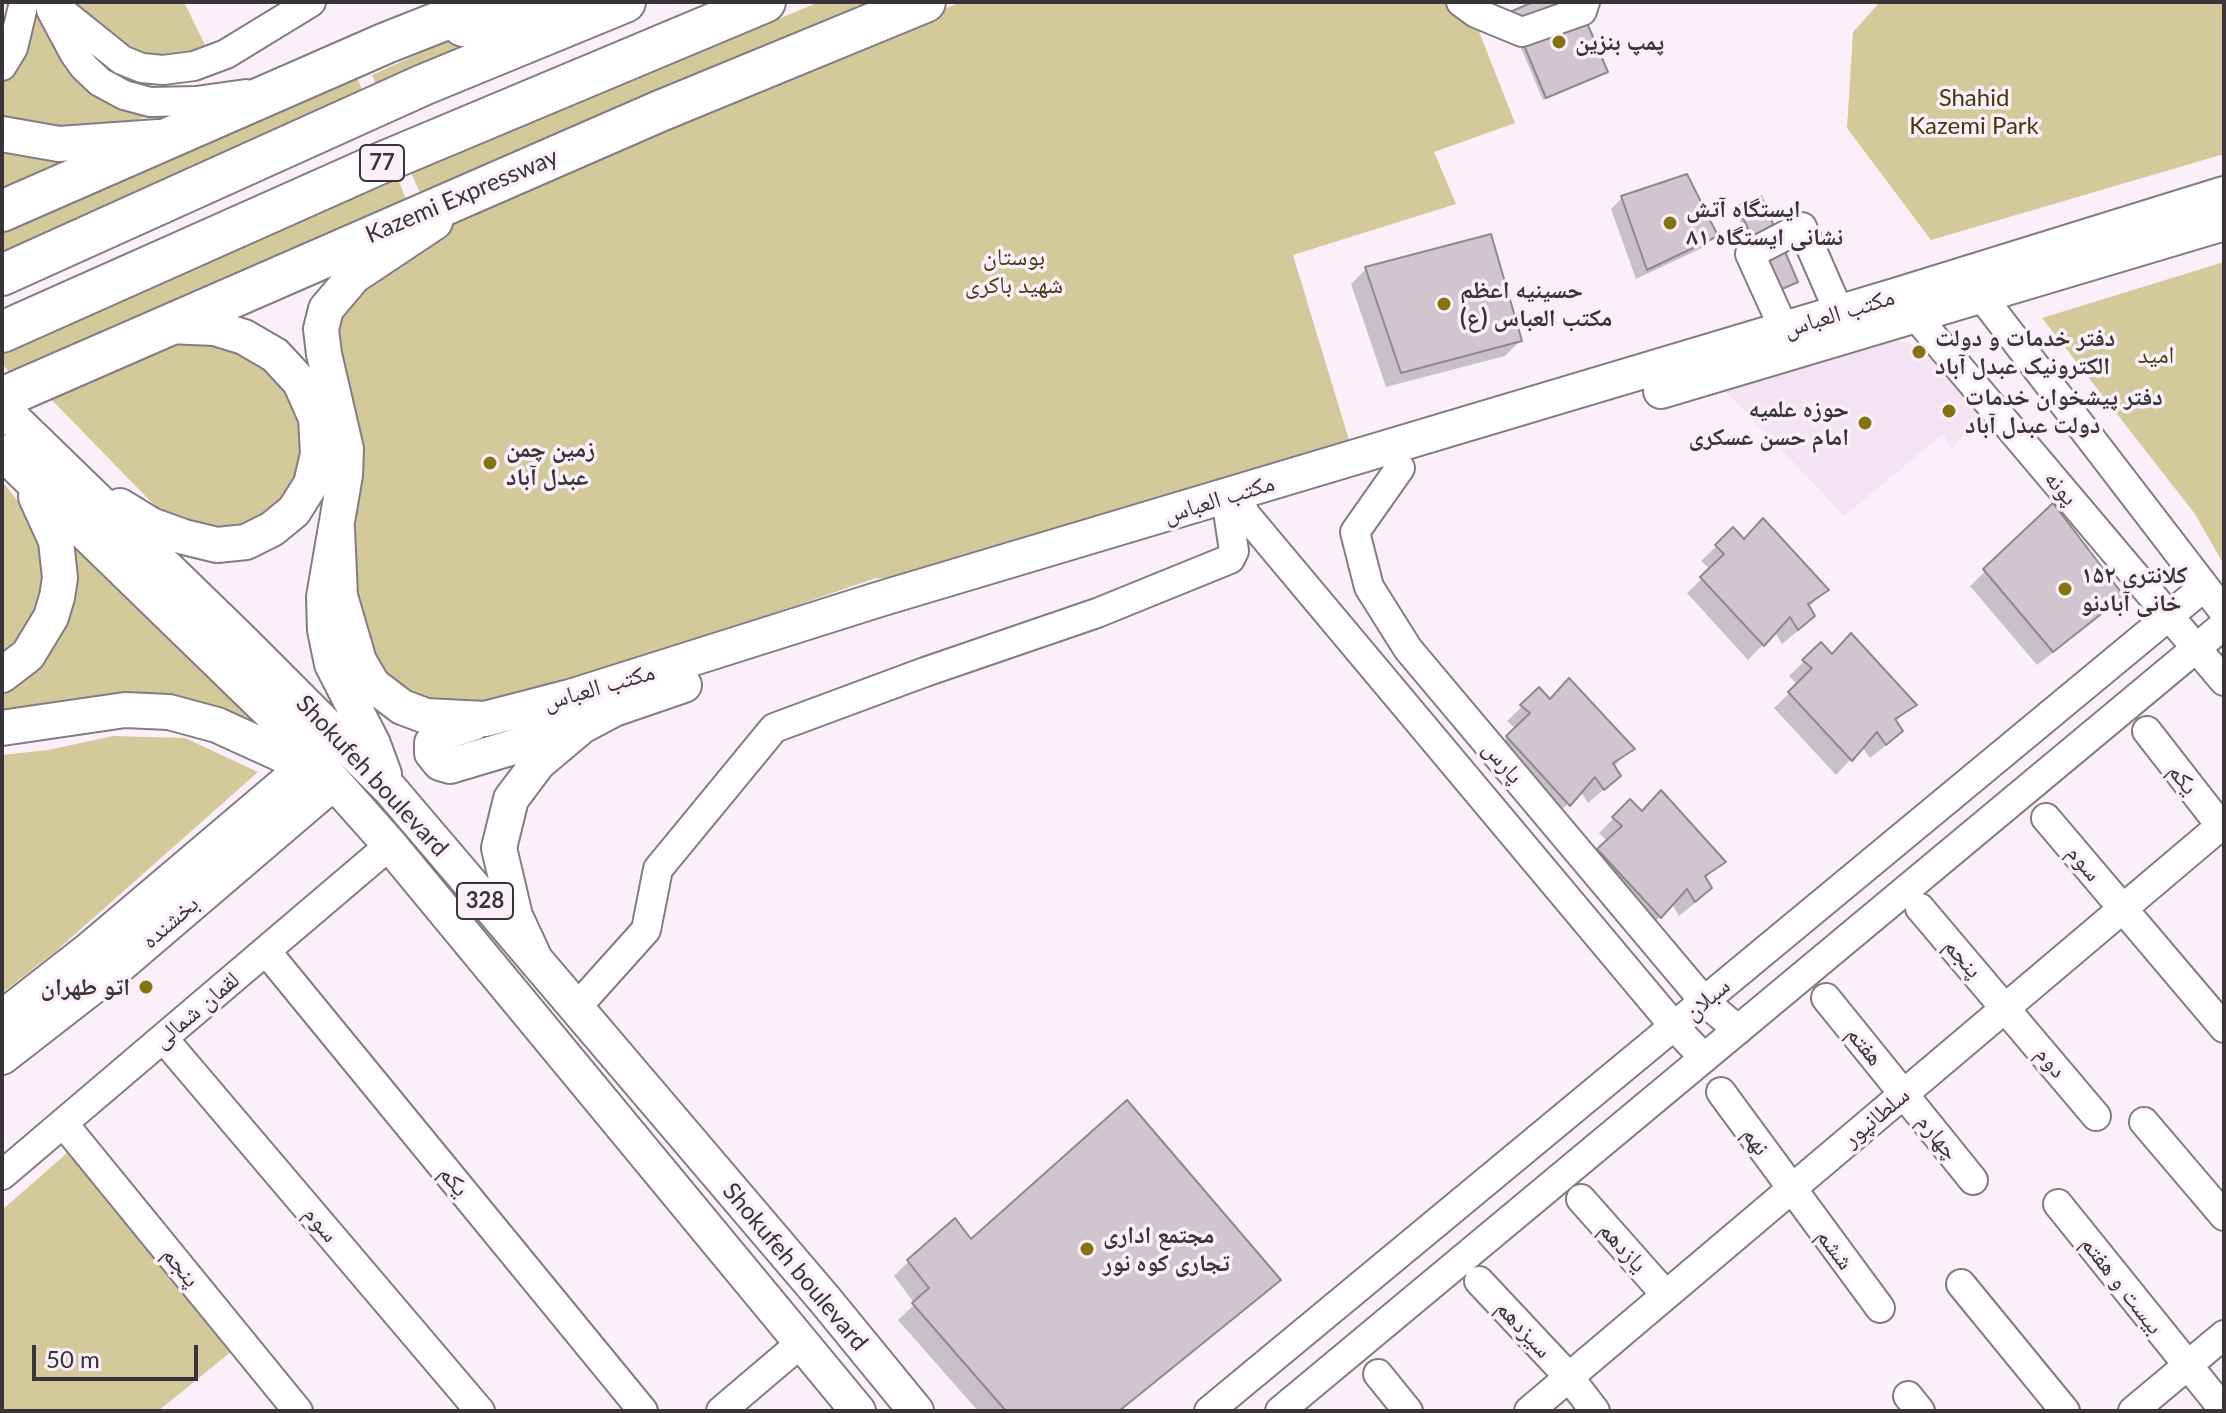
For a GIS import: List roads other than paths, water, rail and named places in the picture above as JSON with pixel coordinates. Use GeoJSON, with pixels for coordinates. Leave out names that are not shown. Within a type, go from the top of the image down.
{"type":"FeatureCollection","features":[{"type":"Feature","properties":{"kind":"highway"},"geometry":{"type":"LineString","coordinates":[[2,211],[278,90],[490,2]]}},
{"type":"Feature","properties":{"kind":"highway"},"geometry":{"type":"LineString","coordinates":[[436,23],[480,27],[555,2]]}},
{"type":"Feature","properties":{"kind":"highway","name":"77"},"geometry":{"type":"LineString","coordinates":[[2,275],[423,85],[625,2]]}},
{"type":"Feature","properties":{"kind":"highway","name":"77"},"geometry":{"type":"LineString","coordinates":[[2,332],[381,163],[765,2]]}},
{"type":"Feature","properties":{"kind":"highway","name":"Kazemi Expressway"},"geometry":{"type":"LineString","coordinates":[[11,423],[164,326],[494,182],[925,2]]}},
{"type":"Feature","properties":{"kind":"main road"},"geometry":{"type":"LineString","coordinates":[[2,134],[59,144],[171,136]]}},
{"type":"Feature","properties":{"kind":"main road"},"geometry":{"type":"LineString","coordinates":[[390,789],[373,744],[332,664],[325,630],[324,597],[337,529],[346,449],[321,329],[326,309],[354,276],[494,182]]}},
{"type":"Feature","properties":{"kind":"main road","name":"مکتب العباس"},"geometry":{"type":"LineString","coordinates":[[535,959],[515,916],[499,848],[511,799],[538,763],[582,726],[614,709],[745,664],[1237,508],[1973,285],[2224,194]]}},
{"type":"Feature","properties":{"kind":"main road","name":"مکتب العباس"},"geometry":{"type":"LineString","coordinates":[[1973,285],[2224,223]]}},
{"type":"Feature","properties":{"kind":"main road","name":"مکتب العباس"},"geometry":{"type":"LineString","coordinates":[[337,529],[340,596],[359,661],[373,685],[402,707],[426,716],[485,719],[570,697],[880,599],[1400,468],[1748,353],[1784,329],[1839,312],[1906,306]]}},
{"type":"Feature","properties":{"kind":"main road"},"geometry":{"type":"LineString","coordinates":[[11,423],[112,501],[151,525],[217,545],[246,542],[272,529],[294,511],[311,484],[318,454],[316,418],[300,382],[275,355],[244,337],[215,328],[164,326]]}},
{"type":"Feature","properties":{"kind":"main road","name":"Shokufeh boulevard"},"geometry":{"type":"LineString","coordinates":[[11,423],[28,478],[236,678],[390,845],[858,1411]]}},
{"type":"Feature","properties":{"kind":"main road","name":"Shokufeh boulevard"},"geometry":{"type":"LineString","coordinates":[[11,423],[251,649],[390,789],[916,1411]]}},
{"type":"Feature","properties":{"kind":"main road"},"geometry":{"type":"LineString","coordinates":[[2,675],[28,655],[40,636],[51,617],[60,578],[56,541],[28,478]]}},
{"type":"Feature","properties":{"kind":"main road"},"geometry":{"type":"LineString","coordinates":[[2,728],[125,710],[169,712],[217,725],[324,771]]}},
{"type":"Feature","properties":{"kind":"main road"},"geometry":{"type":"LineString","coordinates":[[485,719],[442,733],[432,743],[432,753],[440,763],[450,766],[582,726]]}},
{"type":"Feature","properties":{"kind":"main road","name":"بخشنده"},"geometry":{"type":"LineString","coordinates":[[2,1018],[324,771]]}},
{"type":"Feature","properties":{"kind":"main road","name":"بخشنده"},"geometry":{"type":"LineString","coordinates":[[2,1057],[114,970],[324,771]]}},
{"type":"Feature","properties":{"kind":"street"},"geometry":{"type":"LineString","coordinates":[[2,66],[13,48],[24,2]]}},
{"type":"Feature","properties":{"kind":"street"},"geometry":{"type":"LineString","coordinates":[[48,2],[122,60],[142,68],[163,70],[194,66],[226,54],[311,2]]}},
{"type":"Feature","properties":{"kind":"street"},"geometry":{"type":"LineString","coordinates":[[48,2],[62,34],[84,67],[100,82],[124,95],[150,102],[196,101],[278,90]]}},
{"type":"Feature","properties":{"kind":"street"},"geometry":{"type":"LineString","coordinates":[[1461,2],[1476,13],[1522,32],[1582,11],[1585,2]]}},
{"type":"Feature","properties":{"kind":"street"},"geometry":{"type":"LineString","coordinates":[[1784,329],[1750,254],[1802,227],[1839,312]]}},
{"type":"Feature","properties":{"kind":"street"},"geometry":{"type":"LineString","coordinates":[[1973,285],[2224,612]]}},
{"type":"Feature","properties":{"kind":"street","name":"پونه"},"geometry":{"type":"LineString","coordinates":[[1906,306],[2224,681]]}},
{"type":"Feature","properties":{"kind":"street","name":"پارس"},"geometry":{"type":"LineString","coordinates":[[1400,468],[1355,532],[1369,587],[1408,649],[1704,1001],[1738,1030]]}},
{"type":"Feature","properties":{"kind":"street"},"geometry":{"type":"LineString","coordinates":[[576,1008],[646,930],[658,869],[774,728],[1097,613],[1230,559],[1234,551],[1237,508]]}},
{"type":"Feature","properties":{"kind":"street","name":"پارس"},"geometry":{"type":"LineString","coordinates":[[1237,508],[1704,1058]]}},
{"type":"Feature","properties":{"kind":"street","name":"سبلان"},"geometry":{"type":"LineString","coordinates":[[1209,1411],[2204,587]]}},
{"type":"Feature","properties":{"kind":"street","name":"سبلان"},"geometry":{"type":"LineString","coordinates":[[1280,1411],[2224,625]]}},
{"type":"Feature","properties":{"kind":"street"},"geometry":{"type":"LineString","coordinates":[[1377,671],[1408,649]]}},
{"type":"Feature","properties":{"kind":"street","name":"یکم"},"geometry":{"type":"LineString","coordinates":[[2147,731],[2223,826]]}},
{"type":"Feature","properties":{"kind":"street","name":"سوم"},"geometry":{"type":"LineString","coordinates":[[2046,818],[2224,1028]]}},
{"type":"Feature","properties":{"kind":"street","name":"سلطانپور"},"geometry":{"type":"LineString","coordinates":[[1529,1411],[2223,826]]}},
{"type":"Feature","properties":{"kind":"street","name":"لقمان شمالی"},"geometry":{"type":"LineString","coordinates":[[2,1175],[390,845]]}},
{"type":"Feature","properties":{"kind":"street","name":"پنجم"},"geometry":{"type":"LineString","coordinates":[[1920,908],[2006,1007]]}},
{"type":"Feature","properties":{"kind":"street","name":"یکم"},"geometry":{"type":"LineString","coordinates":[[266,951],[643,1411]]}},
{"type":"Feature","properties":{"kind":"street","name":"هفتم"},"geometry":{"type":"LineString","coordinates":[[1826,998],[1903,1094]]}},
{"type":"Feature","properties":{"kind":"street","name":"دوم"},"geometry":{"type":"LineString","coordinates":[[2006,1007],[2096,1116]]}},
{"type":"Feature","properties":{"kind":"street","name":"سوم"},"geometry":{"type":"LineString","coordinates":[[163,1038],[480,1411]]}},
{"type":"Feature","properties":{"kind":"street","name":"نهم"},"geometry":{"type":"LineString","coordinates":[[1721,1092],[1790,1189]]}},
{"type":"Feature","properties":{"kind":"street","name":"چهارم"},"geometry":{"type":"LineString","coordinates":[[1903,1094],[1973,1180]]}},
{"type":"Feature","properties":{"kind":"street"},"geometry":{"type":"LineString","coordinates":[[2144,1122],[2224,1216]]}},
{"type":"Feature","properties":{"kind":"street","name":"پنجم"},"geometry":{"type":"LineString","coordinates":[[63,1123],[298,1411]]}},
{"type":"Feature","properties":{"kind":"street","name":"ششم"},"geometry":{"type":"LineString","coordinates":[[1790,1189],[1880,1308]]}},
{"type":"Feature","properties":{"kind":"street","name":"یازدهم"},"geometry":{"type":"LineString","coordinates":[[1581,1199],[1666,1295]]}},
{"type":"Feature","properties":{"kind":"street","name":"بیست و هفتم"},"geometry":{"type":"LineString","coordinates":[[2058,1204],[2224,1410]]}},
{"type":"Feature","properties":{"kind":"street","name":"سیزدهم"},"geometry":{"type":"LineString","coordinates":[[1479,1281],[1569,1377],[1595,1411]]}},
{"type":"Feature","properties":{"kind":"street"},"geometry":{"type":"LineString","coordinates":[[1961,1284],[2065,1411]]}},
{"type":"Feature","properties":{"kind":"street"},"geometry":{"type":"LineString","coordinates":[[2133,1411],[2224,1335]]}},
{"type":"Feature","properties":{"kind":"street"},"geometry":{"type":"LineString","coordinates":[[721,1411],[801,1343]]}},
{"type":"Feature","properties":{"kind":"street"},"geometry":{"type":"LineString","coordinates":[[1378,1374],[1408,1411]]}},
{"type":"Feature","properties":{"kind":"place","name":"پمپ بنزین"},"geometry":{"type":"Point","coordinates":[1559,42]}},
{"type":"Feature","properties":{"kind":"place","name":"ایستگاه آتش نشانی ایستگاه ۸۱"},"geometry":{"type":"Point","coordinates":[1670,223]}},
{"type":"Feature","properties":{"kind":"place","name":"حسینیه اعظم مکتب العباس (ع)"},"geometry":{"type":"Point","coordinates":[1444,304]}},
{"type":"Feature","properties":{"kind":"place","name":"دفتر خدمات و دولت الکترونیک عبدل آباد"},"geometry":{"type":"Point","coordinates":[1919,352]}},
{"type":"Feature","properties":{"kind":"place","name":"دفتر پیشخوان خدمات دولت عبدل آباد"},"geometry":{"type":"Point","coordinates":[1949,411]}},
{"type":"Feature","properties":{"kind":"place","name":"حوزه علمیه امام حسن عسکری"},"geometry":{"type":"Point","coordinates":[1865,423]}},
{"type":"Feature","properties":{"kind":"place","name":"زمین چمن عبدل آباد"},"geometry":{"type":"Point","coordinates":[490,463]}},
{"type":"Feature","properties":{"kind":"place","name":"کلانتری ۱۵۲ خانی آبادنو"},"geometry":{"type":"Point","coordinates":[2065,589]}},
{"type":"Feature","properties":{"kind":"place","name":"اتو طهران"},"geometry":{"type":"Point","coordinates":[146,987]}},
{"type":"Feature","properties":{"kind":"place","name":"مجتمع اداری تجاری کوه نور"},"geometry":{"type":"Point","coordinates":[1087,1249]}},
{"type":"Feature","properties":{"kind":"park label","name":"Shahid Kazemi Park"},"geometry":{"type":"Point","coordinates":[1974,112]}},
{"type":"Feature","properties":{"kind":"park label","name":"بوستان شهید باکری"},"geometry":{"type":"Point","coordinates":[1014,271]}},
{"type":"Feature","properties":{"kind":"park label","name":"امید"},"geometry":{"type":"Point","coordinates":[2156,355]}}]}
